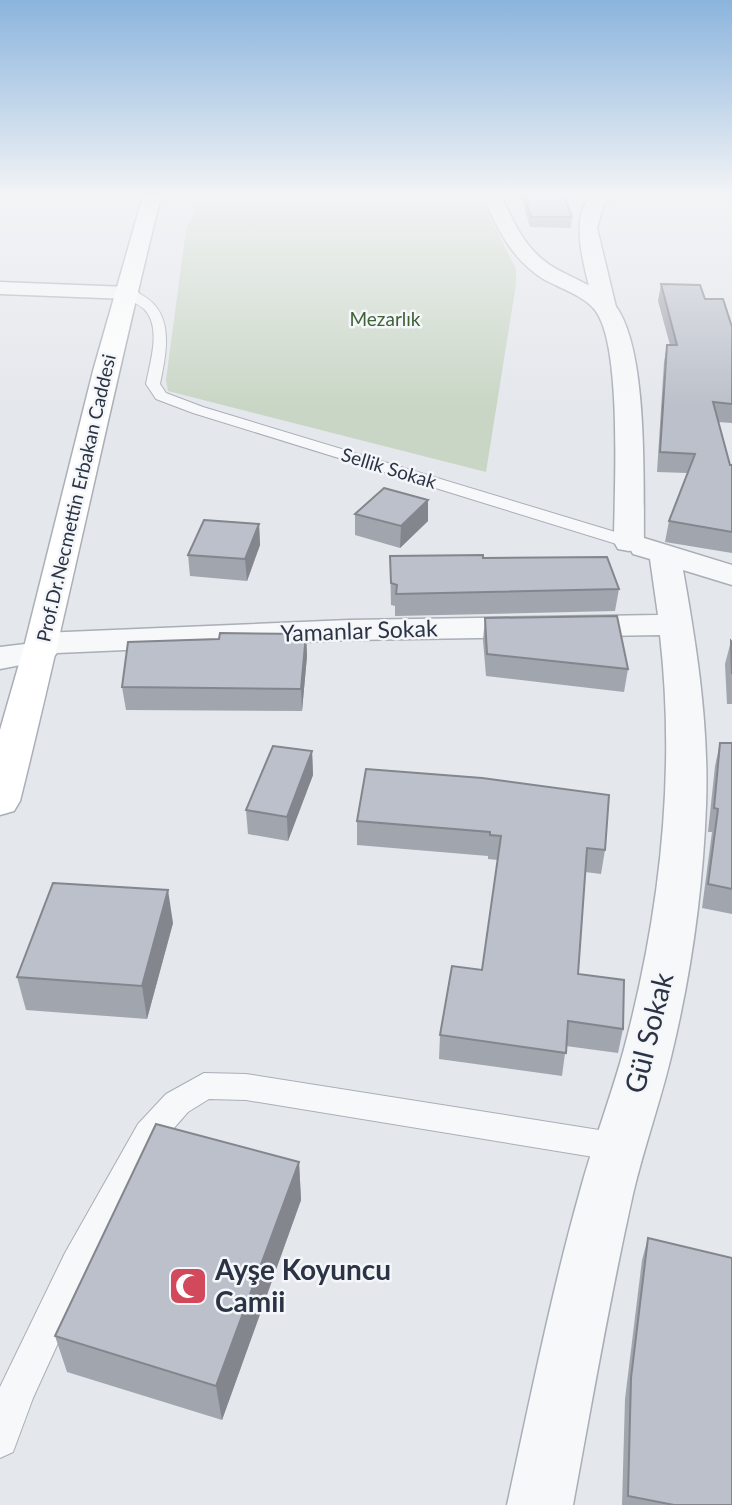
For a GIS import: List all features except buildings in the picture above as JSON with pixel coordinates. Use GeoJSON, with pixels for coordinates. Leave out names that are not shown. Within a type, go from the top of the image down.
{"type":"FeatureCollection","features":[{"type":"Feature","properties":{"kind":"main road","name":"Prof.Dr.Necmettin Erbakan Caddesi"},"geometry":{"type":"LineString","coordinates":[[0,801],[41,647],[106,371],[135,266]]}},
{"type":"Feature","properties":{"kind":"street"},"geometry":{"type":"LineString","coordinates":[[538,266],[605,307]]}},
{"type":"Feature","properties":{"kind":"street","name":"Gül Sokak"},"geometry":{"type":"LineString","coordinates":[[540,1505],[580,1304],[618,1146],[649,1049],[668,961],[684,819],[687,726],[676,625],[647,547],[621,352],[605,307],[596,266]]}},
{"type":"Feature","properties":{"kind":"street"},"geometry":{"type":"LineString","coordinates":[[0,288],[128,293]]}},
{"type":"Feature","properties":{"kind":"street","name":"Sellik Sokak"},"geometry":{"type":"LineString","coordinates":[[647,547],[732,575]]}},
{"type":"Feature","properties":{"kind":"street","name":"Yamanlar Sokak"},"geometry":{"type":"LineString","coordinates":[[0,658],[41,647],[349,630],[676,625]]}},
{"type":"Feature","properties":{"kind":"lane","name":"Sellik Sokak"},"geometry":{"type":"LineString","coordinates":[[128,293],[150,307],[158,319],[159,346],[153,384],[161,396],[198,410],[647,547]]}},
{"type":"Feature","properties":{"kind":"lane"},"geometry":{"type":"LineString","coordinates":[[0,1439],[16,1393],[77,1264],[132,1163],[149,1134],[177,1103],[204,1086],[246,1087],[618,1146]]}},
{"type":"Feature","properties":{"kind":"green space","name":"Mezarlık"},"geometry":{"type":"Polygon","coordinates":[[[181,266],[515,266],[516,269],[516,284],[486,472],[168,391],[166,380],[181,266]]]}},
{"type":"Feature","properties":{"kind":"place","name":"Ayşe Koyuncu Camii"},"geometry":{"type":"Point","coordinates":[188,1286]}}]}
